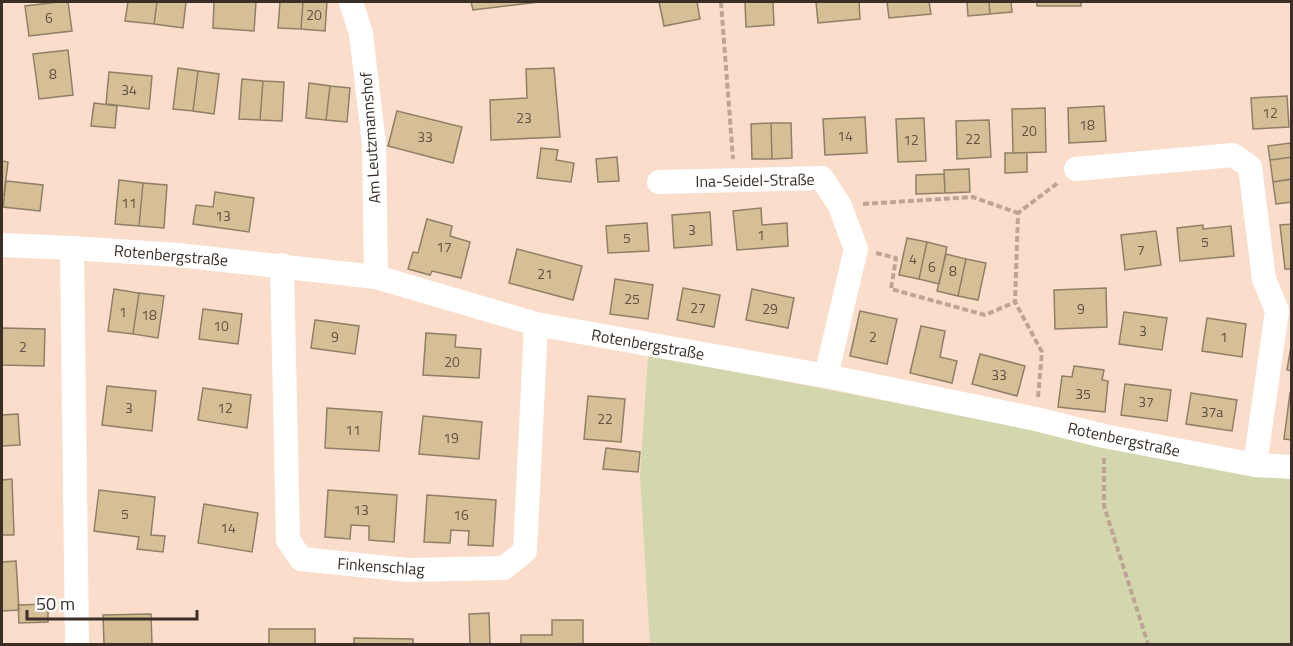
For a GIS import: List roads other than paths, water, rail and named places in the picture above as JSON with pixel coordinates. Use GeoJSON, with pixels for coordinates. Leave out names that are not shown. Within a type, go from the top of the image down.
{"type":"FeatureCollection","features":[{"type":"Feature","properties":{"kind":"street","name":"Am Leutzmannshof"},"geometry":{"type":"LineString","coordinates":[[351,2],[362,34],[374,144],[376,277]]}},
{"type":"Feature","properties":{"kind":"street"},"geometry":{"type":"LineString","coordinates":[[1076,169],[1233,155],[1250,167],[1264,279],[1277,311],[1255,465]]}},
{"type":"Feature","properties":{"kind":"street","name":"Ina-Seidel-Straße"},"geometry":{"type":"LineString","coordinates":[[658,182],[822,178],[840,206],[856,249],[826,376]]}},
{"type":"Feature","properties":{"kind":"street","name":"Rotenbergstraße"},"geometry":{"type":"LineString","coordinates":[[2,246],[178,255],[376,277],[536,324],[826,376],[1036,419],[1104,436],[1255,465],[1292,466]]}},
{"type":"Feature","properties":{"kind":"street"},"geometry":{"type":"LineString","coordinates":[[72,248],[77,645]]}},
{"type":"Feature","properties":{"kind":"street","name":"Finkenschlag"},"geometry":{"type":"LineString","coordinates":[[282,265],[288,540],[301,559],[408,570],[504,568],[525,551],[536,324]]}}]}
